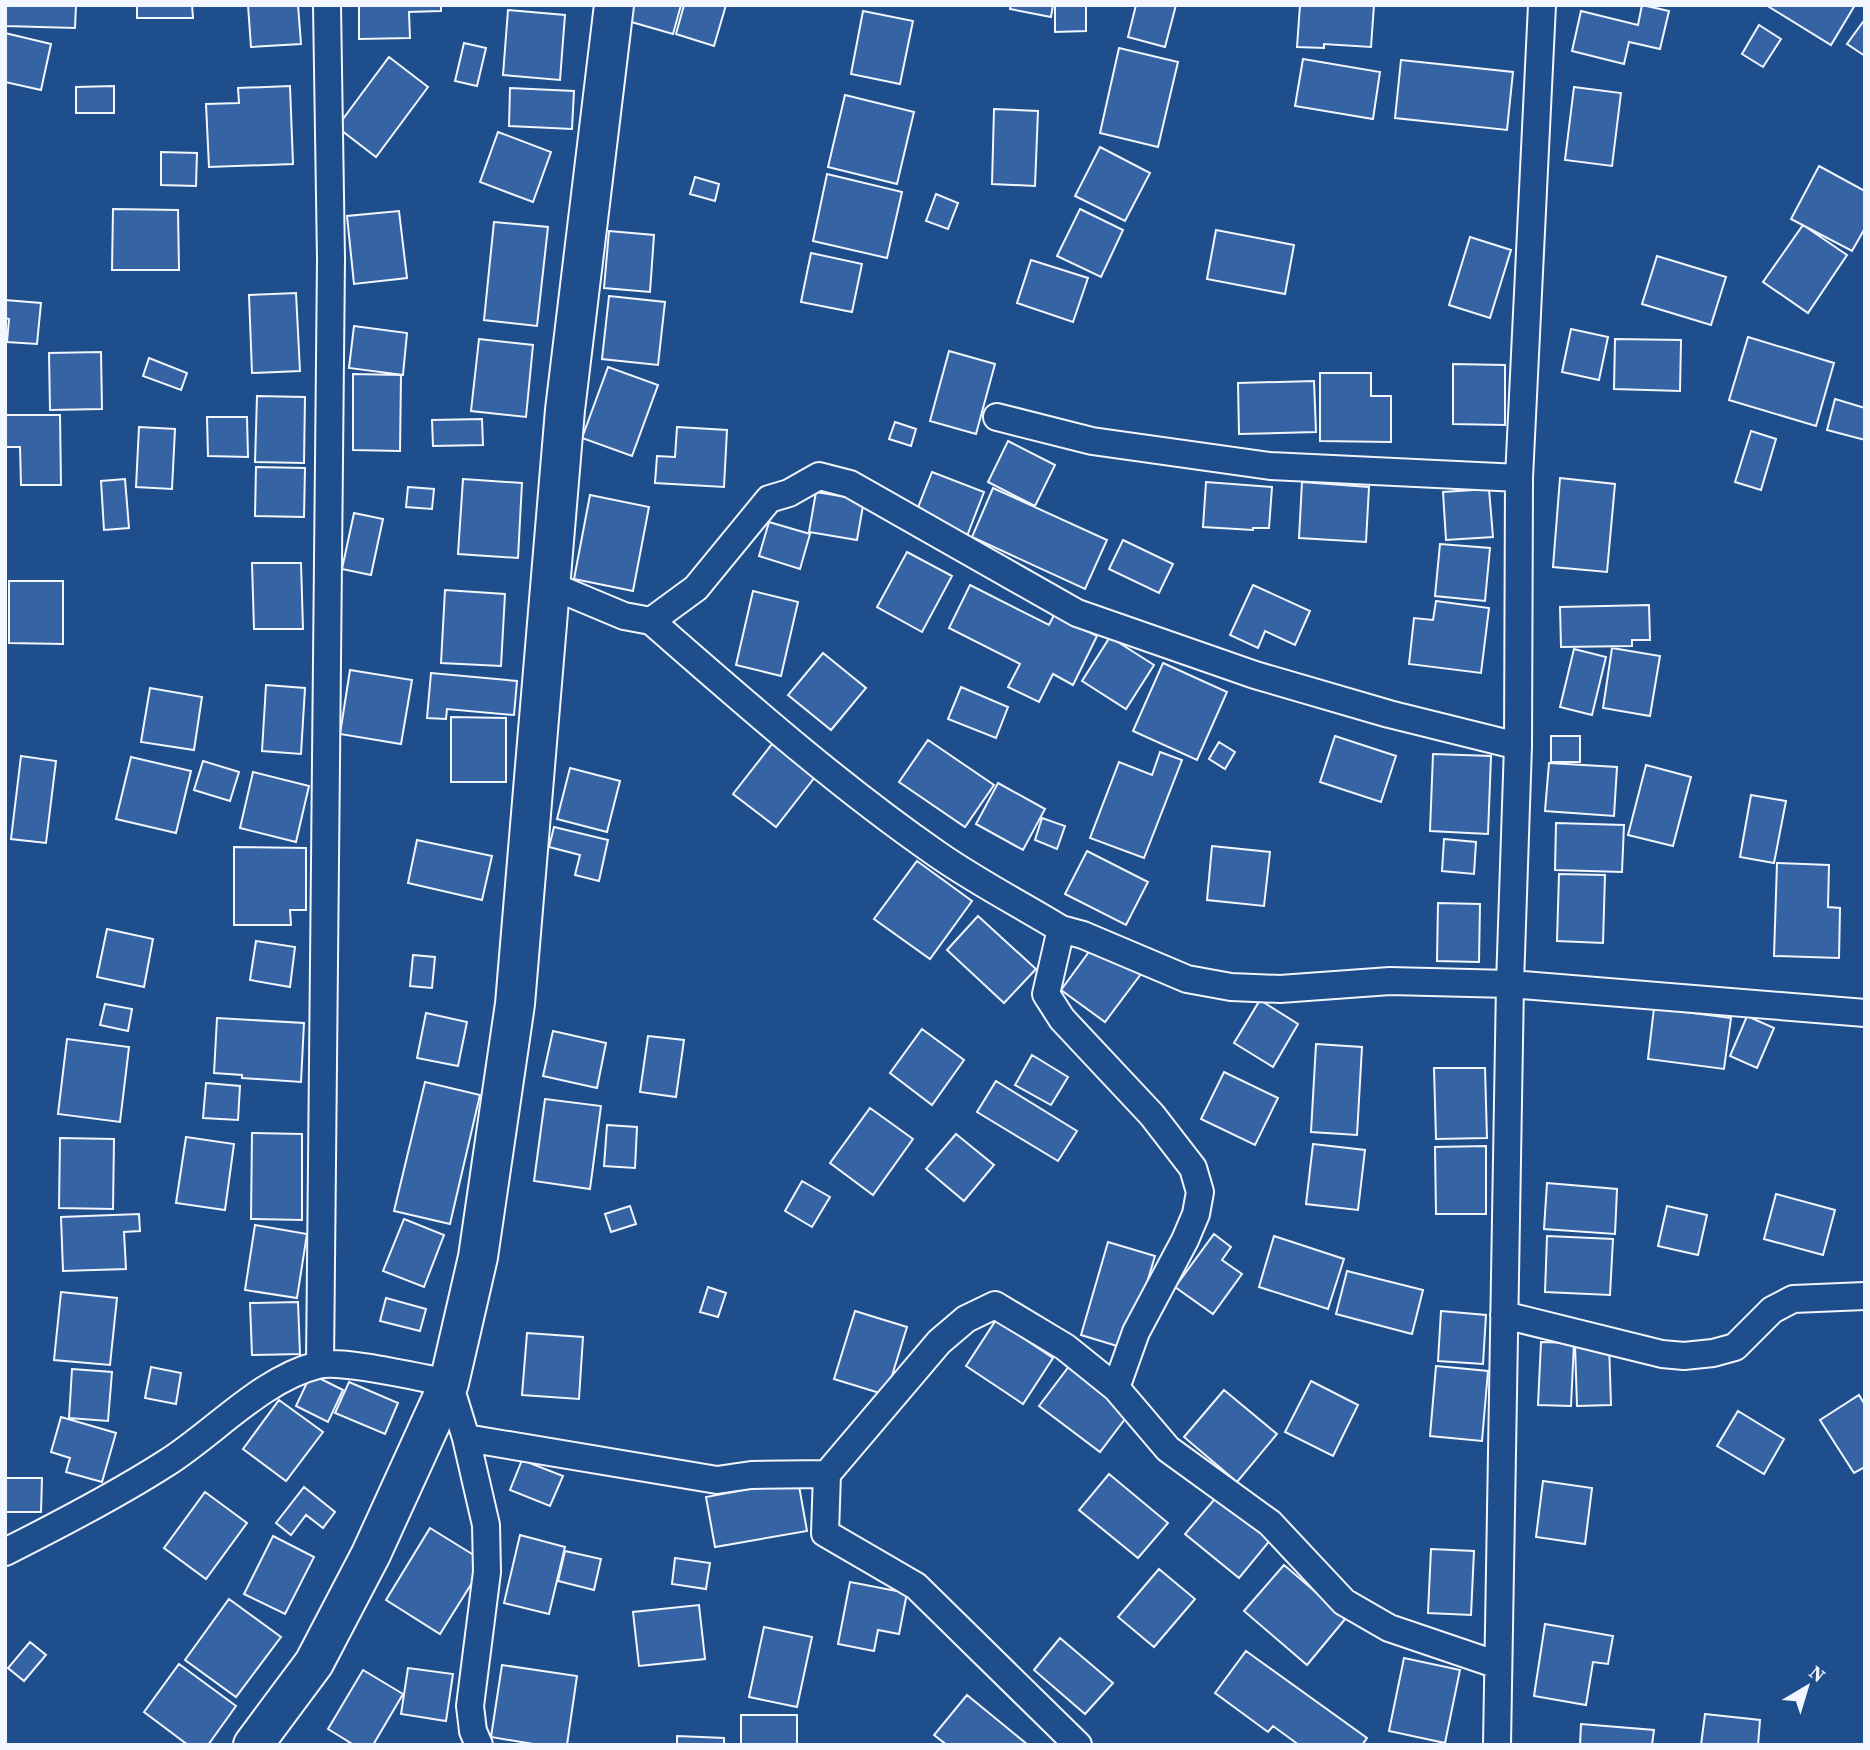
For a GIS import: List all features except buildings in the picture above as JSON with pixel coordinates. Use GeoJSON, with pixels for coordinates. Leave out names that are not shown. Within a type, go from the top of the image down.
{"type":"FeatureCollection","features":[{"type":"Feature","properties":{"kind":"main road"},"geometry":{"type":"LineString","coordinates":[[253,1745],[314,1663],[371,1554],[449,1383],[478,1256],[515,1004],[565,410],[614,5]]}},
{"type":"Feature","properties":{"kind":"street"},"geometry":{"type":"LineString","coordinates":[[320,1364],[331,300],[327,5]]}},
{"type":"Feature","properties":{"kind":"street"},"geometry":{"type":"LineString","coordinates":[[1497,1745],[1510,984],[1518,746],[1520,478],[1542,5]]}},
{"type":"Feature","properties":{"kind":"street"},"geometry":{"type":"LineString","coordinates":[[997,417],[1091,441],[1270,466],[1520,478]]}},
{"type":"Feature","properties":{"kind":"street"},"geometry":{"type":"LineString","coordinates":[[650,621],[696,588],[769,499],[789,493],[819,476],[850,484],[1077,613],[1255,676],[1518,746]]}},
{"type":"Feature","properties":{"kind":"street"},"geometry":{"type":"LineString","coordinates":[[550,585],[624,616],[650,621],[864,802],[940,856],[1061,929],[1083,935],[1187,979],[1231,987],[1280,989],[1390,981],[1510,984],[1865,1013]]}},
{"type":"Feature","properties":{"kind":"street"},"geometry":{"type":"LineString","coordinates":[[1061,929],[1046,994],[1062,1019],[1152,1115],[1185,1157],[1193,1168],[1200,1192],[1196,1214],[1185,1240],[1136,1332],[1115,1388]]}},
{"type":"Feature","properties":{"kind":"street"},"geometry":{"type":"LineString","coordinates":[[1504,1315],[1662,1354],[1684,1356],[1735,1347],[1772,1310],[1793,1299],[1865,1296]]}},
{"type":"Feature","properties":{"kind":"street"},"geometry":{"type":"LineString","coordinates":[[1078,1745],[916,1586],[825,1533],[827,1474],[939,1342],[966,1320],[995,1305],[1065,1347],[1115,1388],[1168,1449],[1270,1523],[1344,1602],[1389,1628],[1498,1665]]}},
{"type":"Feature","properties":{"kind":"street"},"geometry":{"type":"LineString","coordinates":[[5,1552],[85,1512],[169,1461],[257,1394],[320,1364],[346,1365],[449,1383],[466,1438],[485,1525],[486,1572],[470,1706],[473,1731],[479,1745]]}},
{"type":"Feature","properties":{"kind":"street"},"geometry":{"type":"LineString","coordinates":[[466,1438],[717,1480],[751,1475],[827,1474]]}}]}
